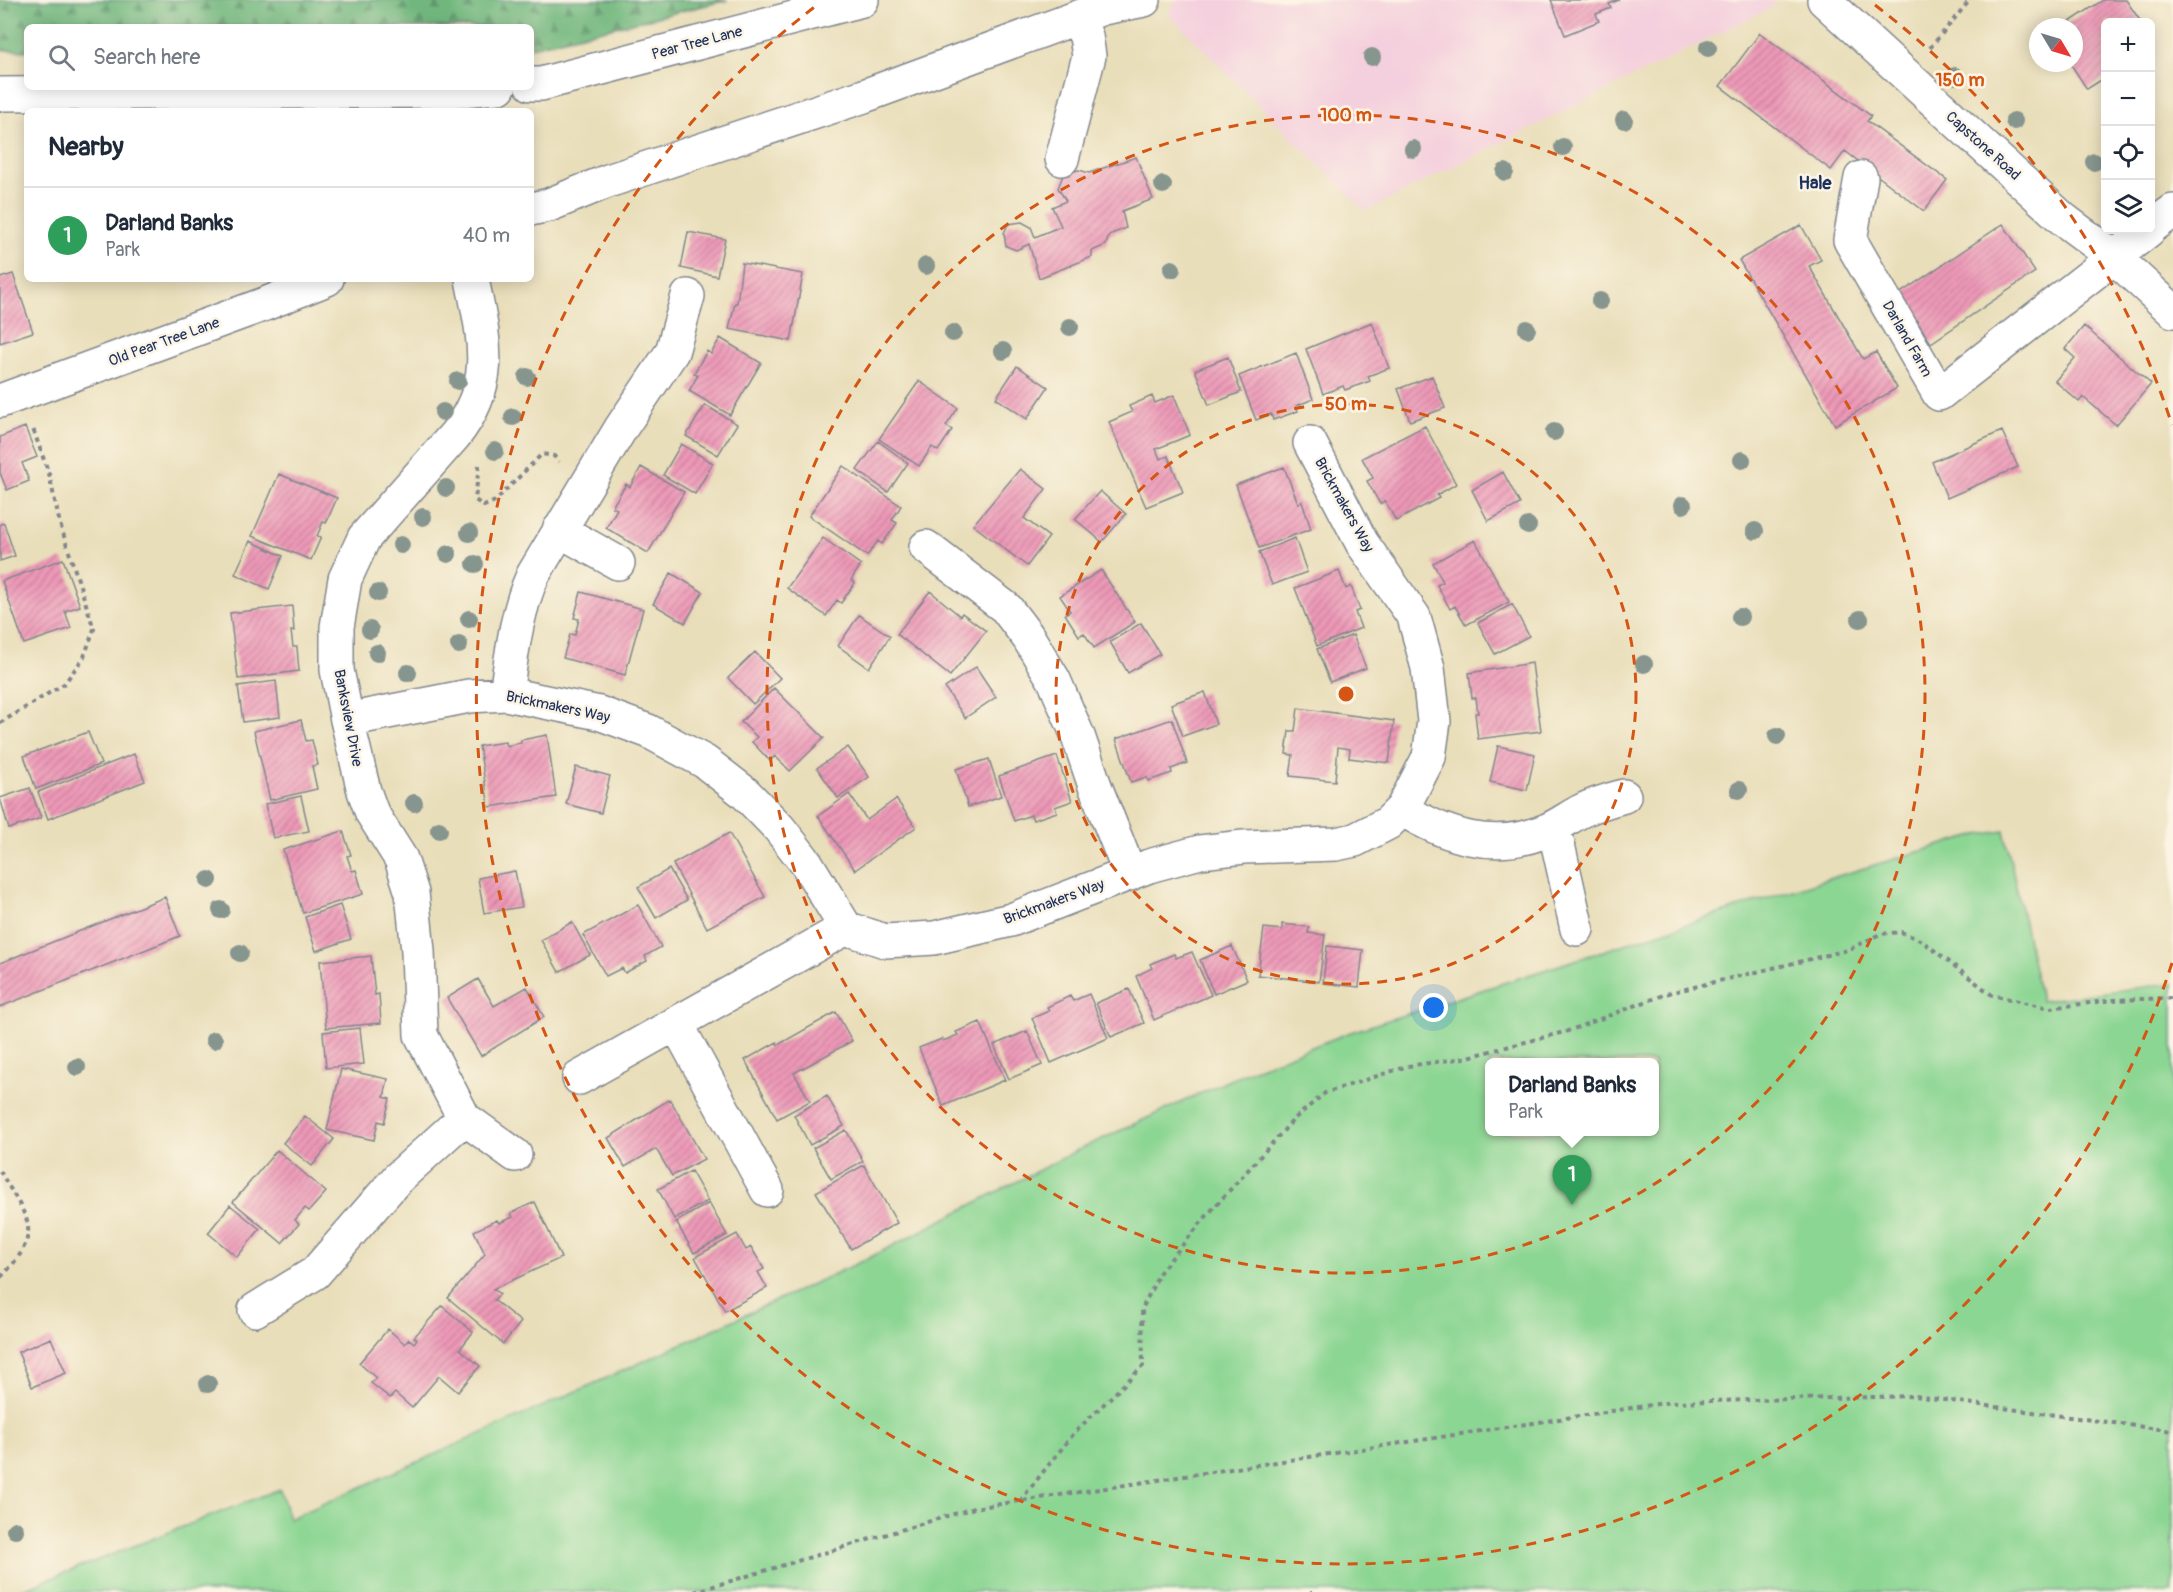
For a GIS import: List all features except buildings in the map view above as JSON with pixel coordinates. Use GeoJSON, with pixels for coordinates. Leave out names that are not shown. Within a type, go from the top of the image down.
{"type":"FeatureCollection","features":[{"type":"Feature","properties":{"kind":"street","name":"Pear Tree Lane"},"geometry":{"type":"LineString","coordinates":[[534,84],[862,0]]}},
{"type":"Feature","properties":{"kind":"street"},"geometry":{"type":"LineString","coordinates":[[534,208],[549,205],[608,181],[864,96],[1102,8],[1144,0]]}},
{"type":"Feature","properties":{"kind":"street","name":"Capstone Road"},"geometry":{"type":"LineString","coordinates":[[1824,0],[2063,219],[2114,257],[2173,310]]}},
{"type":"Feature","properties":{"kind":"street"},"geometry":{"type":"LineString","coordinates":[[1062,159],[1089,56],[1086,36],[1076,18]]}},
{"type":"Feature","properties":{"kind":"street"},"geometry":{"type":"LineString","coordinates":[[0,94],[447,101],[488,90]]}},
{"type":"Feature","properties":{"kind":"street","name":"Darland Farm"},"geometry":{"type":"LineString","coordinates":[[1861,178],[1850,240],[1939,394],[2114,257]]}},
{"type":"Feature","properties":{"kind":"street"},"geometry":{"type":"LineString","coordinates":[[2155,225],[2173,211]]}},
{"type":"Feature","properties":{"kind":"street"},"geometry":{"type":"LineString","coordinates":[[2114,257],[2144,234]]}},
{"type":"Feature","properties":{"kind":"street","name":"Old Pear Tree Lane"},"geometry":{"type":"LineString","coordinates":[[11,398],[319,282]]}},
{"type":"Feature","properties":{"kind":"street","name":"Banksview Drive"},"geometry":{"type":"LineString","coordinates":[[473,282],[481,323],[485,370],[476,403],[467,421],[364,538],[345,579],[337,627],[337,670],[364,791],[372,813],[400,859],[412,893],[418,951],[421,1035],[465,1118],[515,1155]]}},
{"type":"Feature","properties":{"kind":"street"},"geometry":{"type":"LineString","coordinates":[[506,694],[516,626],[523,597],[533,575],[621,428],[672,352],[688,296]]}},
{"type":"Feature","properties":{"kind":"street","name":"Brickmakers Way"},"geometry":{"type":"LineString","coordinates":[[347,720],[469,696],[506,694],[599,713],[648,732],[705,762],[745,794],[779,828],[807,864],[846,928],[885,941],[934,938],[1011,920],[1165,861],[1213,850],[1346,842],[1374,832],[1388,823],[1402,809],[1429,757],[1434,721],[1428,668],[1414,617],[1362,543],[1310,442]]}},
{"type":"Feature","properties":{"kind":"street"},"geometry":{"type":"LineString","coordinates":[[565,520],[618,563]]}},
{"type":"Feature","properties":{"kind":"street"},"geometry":{"type":"LineString","coordinates":[[926,547],[1006,608],[1028,637],[1058,690],[1130,874]]}},
{"type":"Feature","properties":{"kind":"street"},"geometry":{"type":"LineString","coordinates":[[1402,809],[1439,830],[1476,840],[1504,842],[1517,840],[1554,827],[1590,806],[1624,796]]}},
{"type":"Feature","properties":{"kind":"street"},"geometry":{"type":"LineString","coordinates":[[1554,827],[1577,929]]}},
{"type":"Feature","properties":{"kind":"street"},"geometry":{"type":"LineString","coordinates":[[579,1078],[846,928]]}},
{"type":"Feature","properties":{"kind":"street"},"geometry":{"type":"LineString","coordinates":[[676,1023],[767,1190]]}},
{"type":"Feature","properties":{"kind":"street"},"geometry":{"type":"LineString","coordinates":[[255,1310],[315,1273],[397,1179],[465,1118]]}},
{"type":"Feature","properties":{"kind":"path"},"geometry":{"type":"LineString","coordinates":[[1906,76],[1971,0]]}},
{"type":"Feature","properties":{"kind":"path"},"geometry":{"type":"LineString","coordinates":[[0,723],[64,684],[84,657],[94,629],[60,524],[49,474],[11,398]]}},
{"type":"Feature","properties":{"kind":"path"},"geometry":{"type":"LineString","coordinates":[[480,462],[475,500],[484,506],[495,501],[538,457],[549,454],[558,458],[559,470],[551,486],[550,495],[565,520]]}},
{"type":"Feature","properties":{"kind":"path"},"geometry":{"type":"LineString","coordinates":[[1020,1502],[1076,1432],[1143,1365],[1142,1309],[1160,1272],[1210,1212],[1294,1119],[1325,1093],[1408,1065],[1464,1058],[1568,1031],[1669,993],[1848,950],[1880,933],[1901,932],[1922,941],[1992,995],[2050,1008],[2113,1000],[2173,998]]}},
{"type":"Feature","properties":{"kind":"path"},"geometry":{"type":"LineString","coordinates":[[0,1171],[27,1221],[27,1238],[16,1261],[0,1278]]}},
{"type":"Feature","properties":{"kind":"path"},"geometry":{"type":"LineString","coordinates":[[694,1592],[974,1508],[1671,1402],[1915,1396],[2173,1431]]}},
{"type":"Feature","properties":{"kind":"shaded area"},"geometry":{"type":"Polygon","coordinates":[[[1175,0],[1771,0],[1778,4],[1365,211],[1169,15],[1175,0]]]}},
{"type":"Feature","properties":{"kind":"green space"},"geometry":{"type":"Polygon","coordinates":[[[0,0],[728,0],[534,46],[534,24],[24,24],[24,51],[0,50],[0,0]]]}},
{"type":"Feature","properties":{"kind":"green space"},"geometry":{"type":"Polygon","coordinates":[[[2004,831],[2041,1001],[2173,983],[2173,1592],[16,1592],[280,1489],[289,1519],[867,1259],[1076,1151],[1249,1071],[1351,1032],[1815,883],[1971,836],[2004,831]]]}},
{"type":"Feature","properties":{"kind":"place","name":"Darland Banks"},"geometry":{"type":"Point","coordinates":[1572,1205]}},
{"type":"Feature","properties":{"kind":"district","name":"Hale"},"geometry":{"type":"Point","coordinates":[1815,183]}}]}
